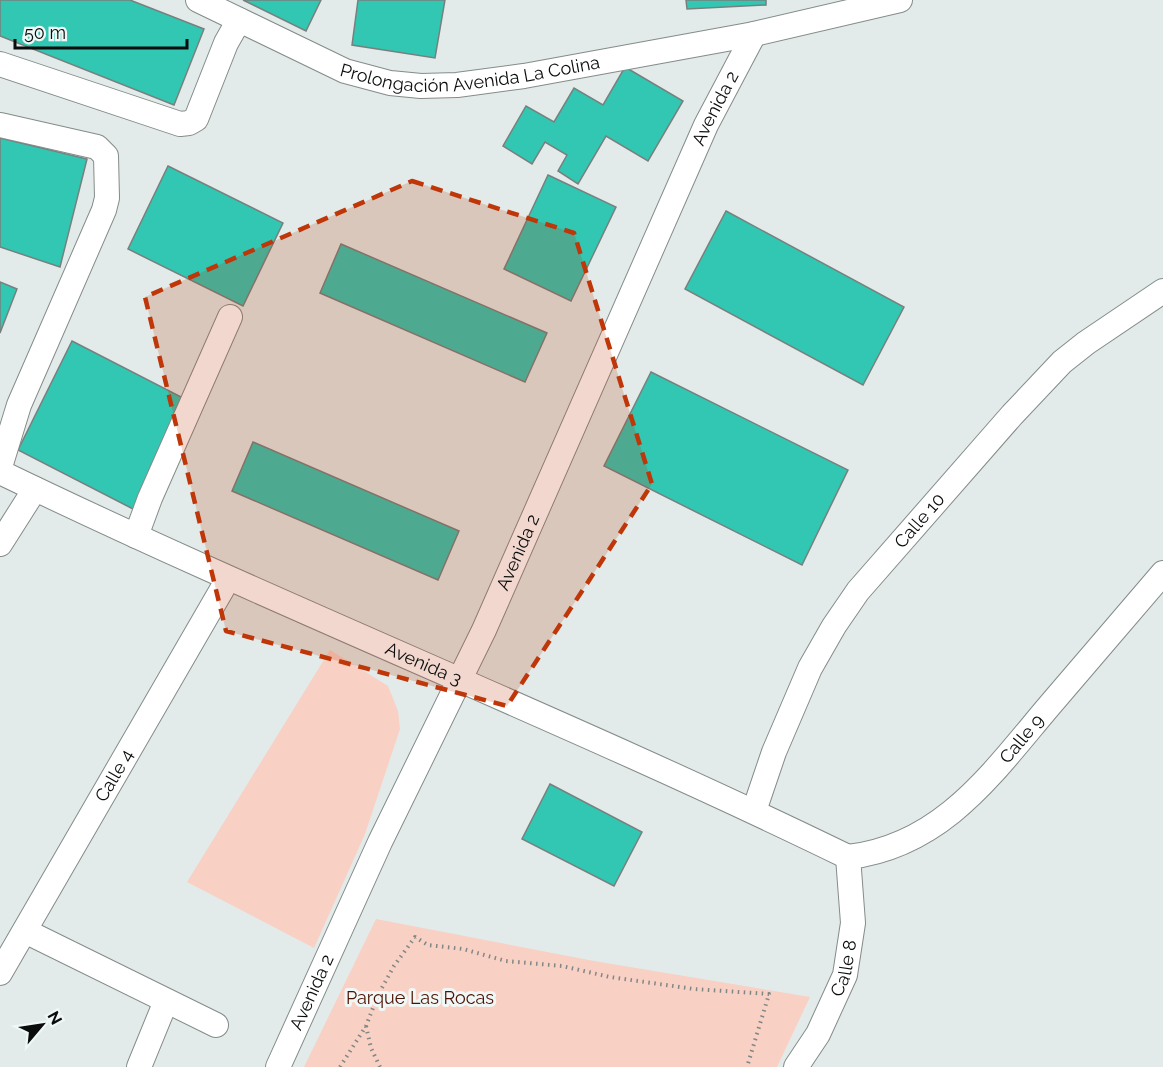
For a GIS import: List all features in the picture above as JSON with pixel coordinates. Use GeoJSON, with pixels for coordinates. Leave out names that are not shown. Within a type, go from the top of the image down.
{"type":"FeatureCollection","features":[{"type":"Feature","properties":{"kind":"street","name":"Prolongación Avenida La Colina"},"geometry":{"type":"LineString","coordinates":[[198,0],[345,71],[390,83],[421,86],[457,85],[524,76],[754,34],[900,0]]}},
{"type":"Feature","properties":{"kind":"street"},"geometry":{"type":"LineString","coordinates":[[0,64],[180,124],[189,123],[196,119],[226,43],[239,20]]}},
{"type":"Feature","properties":{"kind":"street","name":"Avenida 2"},"geometry":{"type":"LineString","coordinates":[[278,1067],[380,842],[484,630],[701,135],[754,34]]}},
{"type":"Feature","properties":{"kind":"street"},"geometry":{"type":"LineString","coordinates":[[0,125],[97,147],[106,156],[107,198],[104,210],[19,405],[0,467]]}},
{"type":"Feature","properties":{"kind":"street","name":"Calle 10"},"geometry":{"type":"LineString","coordinates":[[753,811],[774,752],[810,668],[834,626],[858,591],[1012,415],[1062,362],[1140,304],[1163,291]]}},
{"type":"Feature","properties":{"kind":"street"},"geometry":{"type":"LineString","coordinates":[[136,536],[150,498],[230,317]]}},
{"type":"Feature","properties":{"kind":"street","name":"Avenida 3"},"geometry":{"type":"LineString","coordinates":[[0,472],[228,579],[753,811],[848,857]]}},
{"type":"Feature","properties":{"kind":"street"},"geometry":{"type":"LineString","coordinates":[[0,544],[34,489]]}},
{"type":"Feature","properties":{"kind":"street","name":"Calle 9"},"geometry":{"type":"LineString","coordinates":[[848,857],[870,854],[923,833],[953,812],[996,770],[1163,573]]}},
{"type":"Feature","properties":{"kind":"street","name":"Calle 4"},"geometry":{"type":"LineString","coordinates":[[0,973],[228,579]]}},
{"type":"Feature","properties":{"kind":"street","name":"Calle 8"},"geometry":{"type":"LineString","coordinates":[[796,1067],[818,1034],[845,975],[852,923],[848,857]]}},
{"type":"Feature","properties":{"kind":"street"},"geometry":{"type":"LineString","coordinates":[[25,931],[216,1025]]}},
{"type":"Feature","properties":{"kind":"street"},"geometry":{"type":"LineString","coordinates":[[139,1067],[166,1001]]}},
{"type":"Feature","properties":{"kind":"path"},"geometry":{"type":"LineString","coordinates":[[340,1067],[366,1026],[378,995],[394,966],[415,937],[428,945],[463,949],[506,962],[561,966],[610,977],[682,988],[769,994],[747,1067]]}},
{"type":"Feature","properties":{"kind":"path"},"geometry":{"type":"LineString","coordinates":[[366,1026],[371,1048],[380,1067]]}},
{"type":"Feature","properties":{"kind":"highlighted area"},"geometry":{"type":"Polygon","coordinates":[[[412,181],[574,233],[652,484],[507,706],[226,631],[145,297],[412,181]]]}},
{"type":"Feature","properties":{"kind":"green space"},"geometry":{"type":"Polygon","coordinates":[[[330,650],[388,686],[398,711],[400,729],[365,834],[314,948],[187,882],[330,650]]]}},
{"type":"Feature","properties":{"kind":"green space","name":"Parque Las Rocas"},"geometry":{"type":"Polygon","coordinates":[[[376,919],[594,961],[810,997],[777,1067],[304,1067],[376,919]]]}},
{"type":"Feature","properties":{"kind":"building"},"geometry":{"type":"Polygon","coordinates":[[[0,0],[130,0],[204,29],[174,105],[0,36],[0,0]]]}},
{"type":"Feature","properties":{"kind":"building"},"geometry":{"type":"Polygon","coordinates":[[[243,0],[321,0],[306,31],[243,0]]]}},
{"type":"Feature","properties":{"kind":"building"},"geometry":{"type":"Polygon","coordinates":[[[358,0],[445,0],[435,58],[352,45],[358,0]]]}},
{"type":"Feature","properties":{"kind":"building"},"geometry":{"type":"Polygon","coordinates":[[[686,0],[766,0],[766,5],[687,9],[686,0]]]}},
{"type":"Feature","properties":{"kind":"building"},"geometry":{"type":"Polygon","coordinates":[[[625,67],[683,101],[648,161],[606,136],[578,184],[558,171],[567,155],[545,142],[532,164],[503,146],[526,106],[554,122],[574,88],[603,105],[625,67]]]}},
{"type":"Feature","properties":{"kind":"building"},"geometry":{"type":"Polygon","coordinates":[[[0,138],[87,159],[60,267],[0,247],[0,138]]]}},
{"type":"Feature","properties":{"kind":"building"},"geometry":{"type":"Polygon","coordinates":[[[168,166],[283,223],[243,306],[128,249],[168,166]]]}},
{"type":"Feature","properties":{"kind":"building"},"geometry":{"type":"Polygon","coordinates":[[[548,175],[616,207],[571,301],[504,269],[548,175]]]}},
{"type":"Feature","properties":{"kind":"building"},"geometry":{"type":"Polygon","coordinates":[[[726,211],[904,307],[863,385],[685,289],[726,211]]]}},
{"type":"Feature","properties":{"kind":"building"},"geometry":{"type":"Polygon","coordinates":[[[341,244],[547,333],[525,382],[320,293],[341,244]]]}},
{"type":"Feature","properties":{"kind":"building"},"geometry":{"type":"Polygon","coordinates":[[[0,282],[17,289],[0,333],[0,282]]]}},
{"type":"Feature","properties":{"kind":"building"},"geometry":{"type":"Polygon","coordinates":[[[72,341],[189,401],[135,510],[18,450],[72,341]]]}},
{"type":"Feature","properties":{"kind":"building"},"geometry":{"type":"Polygon","coordinates":[[[651,372],[848,470],[802,565],[604,466],[651,372]]]}},
{"type":"Feature","properties":{"kind":"building"},"geometry":{"type":"Polygon","coordinates":[[[253,442],[459,531],[438,580],[232,491],[253,442]]]}},
{"type":"Feature","properties":{"kind":"building"},"geometry":{"type":"Polygon","coordinates":[[[550,784],[642,832],[614,886],[522,839],[550,784]]]}}]}
